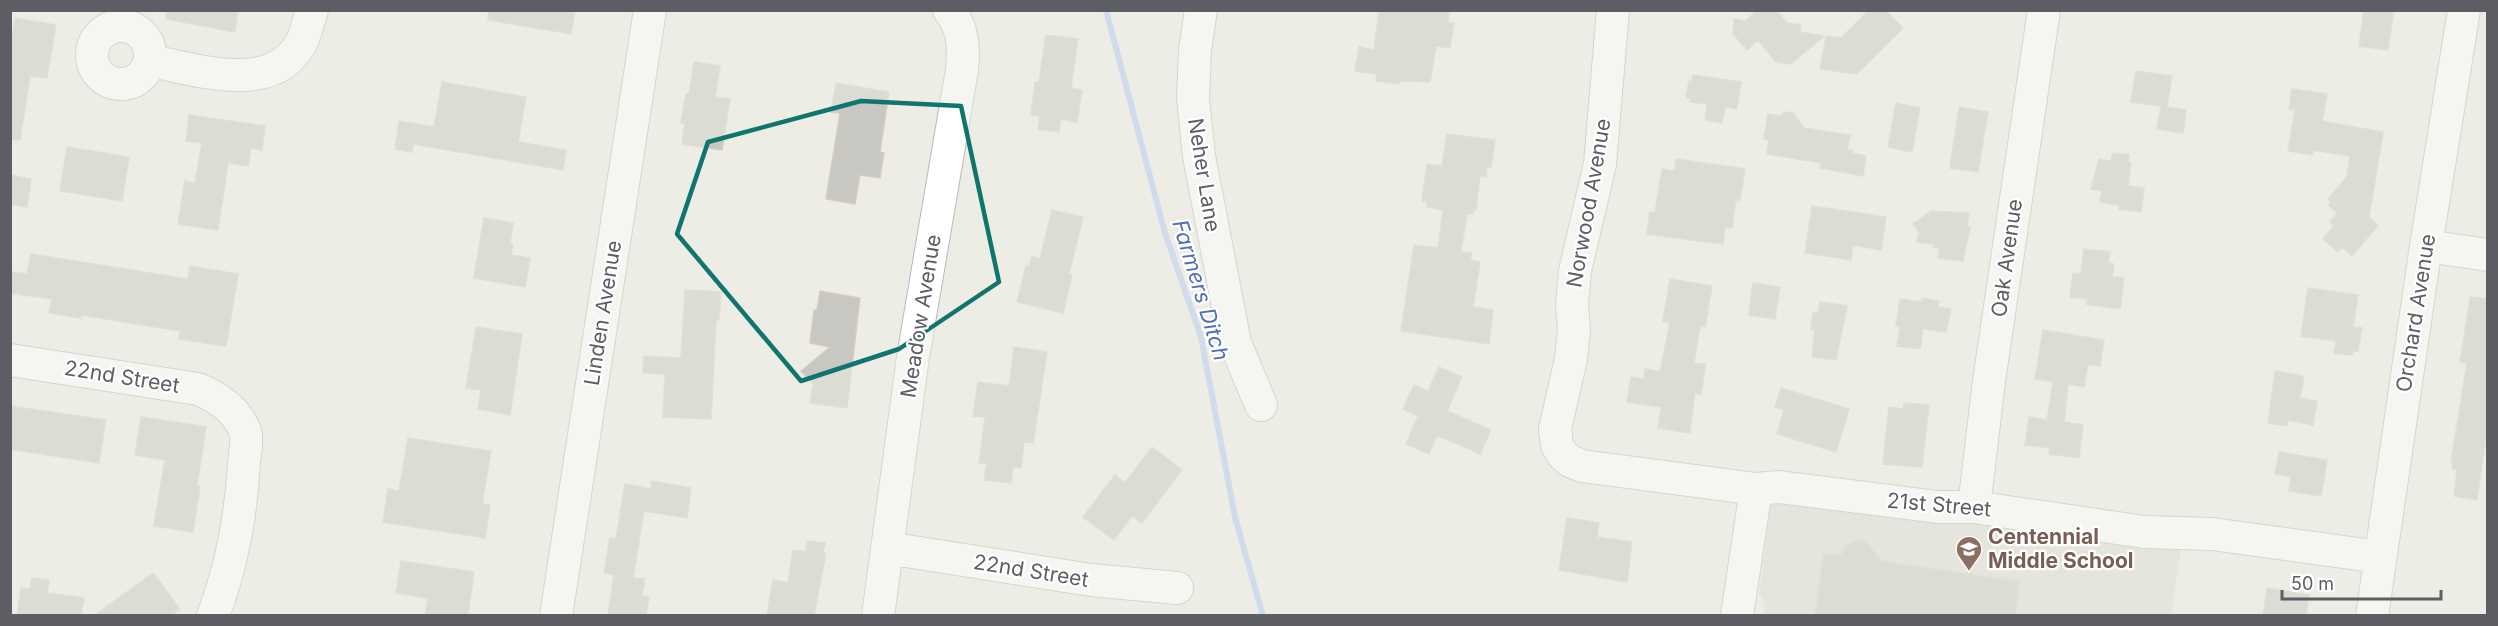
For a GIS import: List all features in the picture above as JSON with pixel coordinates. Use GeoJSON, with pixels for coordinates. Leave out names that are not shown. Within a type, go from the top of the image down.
{"type":"FeatureCollection","features":[{"type":"Feature","properties":{"kind":"street"},"geometry":{"type":"LineString","coordinates":[[150,61],[243,77],[264,74],[288,59],[302,42],[312,10]]}},
{"type":"Feature","properties":{"kind":"street","name":"Linden Avenue"},"geometry":{"type":"LineString","coordinates":[[556,615],[650,10]]}},
{"type":"Feature","properties":{"kind":"street","name":"Neher Lane"},"geometry":{"type":"LineString","coordinates":[[1201,10],[1195,50],[1193,99],[1199,156],[1235,343],[1261,405]]}},
{"type":"Feature","properties":{"kind":"street","name":"Norwood Avenue"},"geometry":{"type":"LineString","coordinates":[[1570,461],[1557,445],[1555,429],[1571,359],[1575,271],[1600,164],[1613,10]]}},
{"type":"Feature","properties":{"kind":"street","name":"Oak Avenue"},"geometry":{"type":"LineString","coordinates":[[1974,507],[1989,381],[2044,10]]}},
{"type":"Feature","properties":{"kind":"street","name":"Orchard Avenue"},"geometry":{"type":"LineString","coordinates":[[2372,615],[2426,246],[2464,10]]}},
{"type":"Feature","properties":{"kind":"street","name":"Meadow Avenue"},"geometry":{"type":"LineString","coordinates":[[878,615],[913,357],[962,70],[964,44],[952,14]]}},
{"type":"Feature","properties":{"kind":"street"},"geometry":{"type":"LineString","coordinates":[[2426,246],[2487,255]]}},
{"type":"Feature","properties":{"kind":"street","name":"22nd Street"},"geometry":{"type":"LineString","coordinates":[[10,360],[198,389],[212,394],[240,421],[246,434],[242,504],[228,575],[213,615]]}},
{"type":"Feature","properties":{"kind":"street","name":"21st Street"},"geometry":{"type":"LineString","coordinates":[[1570,461],[1582,466],[1756,489],[1779,487],[1938,507],[1974,507],[2144,532],[2212,534],[2380,557]]}},
{"type":"Feature","properties":{"kind":"street"},"geometry":{"type":"LineString","coordinates":[[1737,615],[1756,489]]}},
{"type":"Feature","properties":{"kind":"street","name":"22nd Street"},"geometry":{"type":"LineString","coordinates":[[887,548],[1091,580],[1176,588]]}},
{"type":"Feature","properties":{"kind":"highlighted area"},"geometry":{"type":"Polygon","coordinates":[[[861,101],[961,106],[999,282],[899,349],[801,381],[677,234],[708,142],[861,101]]]}},
{"type":"Feature","properties":{"kind":"shaded area","name":"Centennial Middle School"},"geometry":{"type":"Polygon","coordinates":[[[1771,503],[1923,520],[1971,517],[2181,550],[2171,615],[1764,615],[1765,604],[1759,594],[1771,503]]]}},
{"type":"Feature","properties":{"kind":"building"},"geometry":{"type":"Polygon","coordinates":[[[167,10],[238,10],[235,32],[166,19],[167,10]]]}},
{"type":"Feature","properties":{"kind":"building"},"geometry":{"type":"Polygon","coordinates":[[[489,10],[575,10],[571,34],[488,20],[489,10]]]}},
{"type":"Feature","properties":{"kind":"building"},"geometry":{"type":"Polygon","coordinates":[[[1379,10],[1450,10],[1448,22],[1454,23],[1450,48],[1436,46],[1430,82],[1400,81],[1400,84],[1376,81],[1377,74],[1355,71],[1359,47],[1374,50],[1379,10]]]}},
{"type":"Feature","properties":{"kind":"building"},"geometry":{"type":"Polygon","coordinates":[[[1757,10],[1776,10],[1787,23],[1801,25],[1800,32],[1824,36],[1791,64],[1776,62],[1758,40],[1747,50],[1733,34],[1734,19],[1746,21],[1757,10]]]}},
{"type":"Feature","properties":{"kind":"building"},"geometry":{"type":"Polygon","coordinates":[[[1869,10],[1885,10],[1903,28],[1857,74],[1820,69],[1826,36],[1841,38],[1869,10]]]}},
{"type":"Feature","properties":{"kind":"building"},"geometry":{"type":"Polygon","coordinates":[[[2364,10],[2394,10],[2388,50],[2359,46],[2364,10]]]}},
{"type":"Feature","properties":{"kind":"building"},"geometry":{"type":"Polygon","coordinates":[[[15,18],[56,25],[47,78],[30,76],[20,140],[10,139],[10,48],[15,18]]]}},
{"type":"Feature","properties":{"kind":"building"},"geometry":{"type":"Polygon","coordinates":[[[1046,35],[1078,39],[1071,88],[1082,90],[1077,122],[1061,119],[1059,132],[1038,129],[1040,116],[1031,115],[1035,82],[1039,82],[1046,35]]]}},
{"type":"Feature","properties":{"kind":"building"},"geometry":{"type":"Polygon","coordinates":[[[694,62],[720,66],[715,97],[730,99],[722,150],[682,144],[685,123],[681,123],[694,62]]]}},
{"type":"Feature","properties":{"kind":"building"},"geometry":{"type":"Polygon","coordinates":[[[2136,71],[2172,76],[2167,107],[2186,110],[2183,133],[2157,129],[2161,106],[2131,102],[2136,71]]]}},
{"type":"Feature","properties":{"kind":"building"},"geometry":{"type":"Polygon","coordinates":[[[1693,75],[1741,82],[1737,109],[1725,107],[1722,123],[1705,120],[1707,104],[1690,102],[1690,98],[1686,98],[1689,81],[1691,82],[1693,75]]]}},
{"type":"Feature","properties":{"kind":"building"},"geometry":{"type":"Polygon","coordinates":[[[442,82],[526,97],[518,142],[566,150],[563,170],[413,144],[412,152],[395,149],[399,121],[434,127],[442,82]]]}},
{"type":"Feature","properties":{"kind":"building"},"geometry":{"type":"Polygon","coordinates":[[[836,83],[889,92],[880,152],[884,153],[880,178],[860,175],[855,204],[826,199],[840,113],[831,112],[836,83]]]}},
{"type":"Feature","properties":{"kind":"building"},"geometry":{"type":"Polygon","coordinates":[[[2292,89],[2327,94],[2322,121],[2383,132],[2369,217],[2378,225],[2352,256],[2342,247],[2338,252],[2323,239],[2334,226],[2330,222],[2337,213],[2328,205],[2331,202],[2328,199],[2347,177],[2350,156],[2313,150],[2312,155],[2288,151],[2295,110],[2289,109],[2292,89]]]}},
{"type":"Feature","properties":{"kind":"building"},"geometry":{"type":"Polygon","coordinates":[[[1896,103],[1920,108],[1912,152],[1888,147],[1896,103]]]}},
{"type":"Feature","properties":{"kind":"building"},"geometry":{"type":"Polygon","coordinates":[[[1959,107],[1988,112],[1978,172],[1950,168],[1959,107]]]}},
{"type":"Feature","properties":{"kind":"building"},"geometry":{"type":"Polygon","coordinates":[[[1785,112],[1793,113],[1804,128],[1850,135],[1847,150],[1866,156],[1863,176],[1820,168],[1821,163],[1767,154],[1769,140],[1764,139],[1768,114],[1780,116],[1785,112]]]}},
{"type":"Feature","properties":{"kind":"building"},"geometry":{"type":"Polygon","coordinates":[[[189,115],[265,126],[262,150],[251,148],[248,166],[228,163],[218,230],[178,224],[185,181],[195,183],[202,143],[186,141],[189,115]]]}},
{"type":"Feature","properties":{"kind":"building"},"geometry":{"type":"Polygon","coordinates":[[[1447,134],[1495,140],[1491,168],[1487,167],[1486,177],[1480,176],[1476,210],[1473,209],[1473,214],[1467,214],[1461,252],[1472,253],[1470,260],[1480,262],[1473,307],[1493,310],[1489,344],[1401,331],[1414,245],[1438,248],[1443,210],[1427,207],[1427,202],[1422,201],[1427,164],[1442,166],[1447,134]]]}},
{"type":"Feature","properties":{"kind":"building"},"geometry":{"type":"Polygon","coordinates":[[[67,147],[129,157],[122,201],[60,191],[67,147]]]}},
{"type":"Feature","properties":{"kind":"building"},"geometry":{"type":"Polygon","coordinates":[[[2113,153],[2129,155],[2128,162],[2131,162],[2128,186],[2144,188],[2141,212],[2119,209],[2119,205],[2100,202],[2102,191],[2091,189],[2099,159],[2111,161],[2113,153]]]}},
{"type":"Feature","properties":{"kind":"building"},"geometry":{"type":"Polygon","coordinates":[[[1676,159],[1745,169],[1740,200],[1736,200],[1732,228],[1725,227],[1723,244],[1647,234],[1650,212],[1655,212],[1662,169],[1675,171],[1676,159]]]}},
{"type":"Feature","properties":{"kind":"building"},"geometry":{"type":"Polygon","coordinates":[[[10,175],[31,179],[27,207],[10,204],[10,175]]]}},
{"type":"Feature","properties":{"kind":"building"},"geometry":{"type":"Polygon","coordinates":[[[1812,206],[1886,217],[1881,250],[1853,245],[1851,260],[1805,253],[1812,206]]]}},
{"type":"Feature","properties":{"kind":"building"},"geometry":{"type":"Polygon","coordinates":[[[1052,210],[1083,217],[1069,274],[1072,275],[1063,313],[1017,302],[1026,266],[1029,267],[1032,256],[1040,259],[1052,210]]]}},
{"type":"Feature","properties":{"kind":"building"},"geometry":{"type":"Polygon","coordinates":[[[1931,211],[1969,213],[1967,226],[1970,227],[1963,261],[1938,258],[1940,248],[1933,247],[1934,244],[1917,242],[1919,232],[1913,224],[1931,211]]]}},
{"type":"Feature","properties":{"kind":"building"},"geometry":{"type":"Polygon","coordinates":[[[484,218],[513,223],[511,255],[530,258],[525,287],[474,278],[484,218]]]}},
{"type":"Feature","properties":{"kind":"building"},"geometry":{"type":"Polygon","coordinates":[[[2084,249],[2110,252],[2108,263],[2114,264],[2112,277],[2124,278],[2120,309],[2086,304],[2087,299],[2070,297],[2073,273],[2081,274],[2084,249]]]}},
{"type":"Feature","properties":{"kind":"building"},"geometry":{"type":"Polygon","coordinates":[[[31,254],[188,279],[190,266],[238,274],[226,346],[179,339],[180,331],[81,315],[81,318],[49,313],[52,299],[10,293],[10,272],[27,274],[31,254]]]}},
{"type":"Feature","properties":{"kind":"building"},"geometry":{"type":"Polygon","coordinates":[[[1670,279],[1712,286],[1705,327],[1700,326],[1694,363],[1706,364],[1701,394],[1695,393],[1690,433],[1658,428],[1661,407],[1627,402],[1631,377],[1644,379],[1645,369],[1660,372],[1670,322],[1663,321],[1670,279]]]}},
{"type":"Feature","properties":{"kind":"building"},"geometry":{"type":"Polygon","coordinates":[[[1753,283],[1780,287],[1775,319],[1749,315],[1753,283]]]}},
{"type":"Feature","properties":{"kind":"building"},"geometry":{"type":"Polygon","coordinates":[[[2308,288],[2358,295],[2353,327],[2362,328],[2358,351],[2353,351],[2352,355],[2334,353],[2336,341],[2301,336],[2308,288]]]}},
{"type":"Feature","properties":{"kind":"building"},"geometry":{"type":"Polygon","coordinates":[[[685,290],[721,292],[719,320],[716,320],[711,419],[663,417],[665,374],[643,373],[644,356],[681,358],[685,290]]]}},
{"type":"Feature","properties":{"kind":"building"},"geometry":{"type":"Polygon","coordinates":[[[820,291],[860,298],[847,408],[810,403],[813,384],[801,371],[830,347],[810,343],[814,310],[817,310],[820,291]]]}},
{"type":"Feature","properties":{"kind":"building"},"geometry":{"type":"Polygon","coordinates":[[[2470,297],[2487,299],[2487,431],[2477,500],[2454,496],[2457,470],[2452,469],[2453,462],[2451,462],[2467,363],[2460,362],[2470,297]]]}},
{"type":"Feature","properties":{"kind":"building"},"geometry":{"type":"Polygon","coordinates":[[[1922,298],[1939,301],[1938,307],[1951,309],[1946,332],[1923,329],[1920,349],[1897,346],[1900,327],[1896,326],[1900,299],[1921,302],[1922,298]]]}},
{"type":"Feature","properties":{"kind":"building"},"geometry":{"type":"Polygon","coordinates":[[[1820,302],[1847,306],[1836,360],[1812,357],[1815,330],[1811,329],[1813,313],[1818,313],[1820,302]]]}},
{"type":"Feature","properties":{"kind":"building"},"geometry":{"type":"Polygon","coordinates":[[[476,327],[522,334],[510,415],[478,409],[481,390],[466,388],[476,327]]]}},
{"type":"Feature","properties":{"kind":"building"},"geometry":{"type":"Polygon","coordinates":[[[2043,330],[2104,340],[2100,366],[2088,364],[2084,387],[2068,384],[2064,422],[2083,425],[2079,458],[2049,454],[2050,448],[2025,445],[2029,417],[2047,420],[2053,382],[2035,379],[2043,330]]]}},
{"type":"Feature","properties":{"kind":"building"},"geometry":{"type":"Polygon","coordinates":[[[1014,347],[1047,352],[1033,443],[1024,442],[1021,468],[1013,467],[1011,483],[984,480],[987,463],[979,463],[985,417],[973,416],[978,382],[1009,386],[1014,347]]]}},
{"type":"Feature","properties":{"kind":"building"},"geometry":{"type":"Polygon","coordinates":[[[1439,367],[1462,377],[1447,411],[1491,430],[1480,454],[1437,435],[1429,454],[1406,444],[1418,416],[1403,409],[1414,385],[1428,391],[1439,367]]]}},
{"type":"Feature","properties":{"kind":"building"},"geometry":{"type":"Polygon","coordinates":[[[2275,371],[2304,376],[2300,398],[2317,401],[2313,425],[2288,420],[2287,426],[2268,423],[2275,371]]]}},
{"type":"Feature","properties":{"kind":"building"},"geometry":{"type":"Polygon","coordinates":[[[1781,388],[1849,409],[1836,452],[1777,434],[1784,410],[1775,407],[1781,388]]]}},
{"type":"Feature","properties":{"kind":"building"},"geometry":{"type":"Polygon","coordinates":[[[1904,403],[1929,405],[1922,467],[1883,464],[1889,407],[1903,409],[1904,403]]]}},
{"type":"Feature","properties":{"kind":"building"},"geometry":{"type":"Polygon","coordinates":[[[10,406],[106,420],[99,463],[10,449],[10,406]]]}},
{"type":"Feature","properties":{"kind":"building"},"geometry":{"type":"Polygon","coordinates":[[[141,417],[206,427],[197,485],[200,486],[193,532],[154,526],[165,460],[135,455],[141,417]]]}},
{"type":"Feature","properties":{"kind":"building"},"geometry":{"type":"Polygon","coordinates":[[[408,438],[491,451],[482,504],[490,505],[485,538],[383,522],[388,489],[399,491],[408,438]]]}},
{"type":"Feature","properties":{"kind":"building"},"geometry":{"type":"Polygon","coordinates":[[[1152,447],[1182,470],[1142,523],[1132,516],[1114,540],[1083,517],[1115,475],[1125,483],[1152,447]]]}},
{"type":"Feature","properties":{"kind":"building"},"geometry":{"type":"Polygon","coordinates":[[[2279,452],[2327,460],[2321,496],[2289,491],[2291,477],[2275,474],[2279,452]]]}},
{"type":"Feature","properties":{"kind":"building"},"geometry":{"type":"Polygon","coordinates":[[[652,481],[691,488],[687,518],[644,511],[633,578],[645,579],[642,596],[649,597],[646,615],[608,615],[614,575],[604,573],[610,538],[616,539],[625,484],[651,489],[652,481]]]}},
{"type":"Feature","properties":{"kind":"building"},"geometry":{"type":"Polygon","coordinates":[[[1567,518],[1599,523],[1597,537],[1632,542],[1627,582],[1559,570],[1567,518]]]}},
{"type":"Feature","properties":{"kind":"building"},"geometry":{"type":"Polygon","coordinates":[[[1861,540],[1868,544],[1881,561],[2019,582],[2015,615],[1815,615],[1824,554],[1841,555],[1845,545],[1861,540]]]}},
{"type":"Feature","properties":{"kind":"building"},"geometry":{"type":"Polygon","coordinates":[[[807,541],[825,543],[823,553],[826,553],[814,615],[767,615],[773,580],[788,583],[793,550],[806,552],[807,541]]]}},
{"type":"Feature","properties":{"kind":"building"},"geometry":{"type":"Polygon","coordinates":[[[401,561],[474,572],[468,615],[425,615],[428,598],[396,593],[401,561]]]}},
{"type":"Feature","properties":{"kind":"building"},"geometry":{"type":"Polygon","coordinates":[[[153,573],[180,609],[171,615],[95,615],[153,573]]]}},
{"type":"Feature","properties":{"kind":"building"},"geometry":{"type":"Polygon","coordinates":[[[32,578],[49,580],[47,593],[84,598],[81,615],[17,615],[21,588],[30,589],[32,578]]]}},
{"type":"Feature","properties":{"kind":"building"},"geometry":{"type":"Polygon","coordinates":[[[2267,588],[2309,595],[2306,615],[2263,615],[2267,588]]]}},
{"type":"Feature","properties":{"kind":"waterway","name":"Farmers Ditch"},"geometry":{"type":"LineString","coordinates":[[1106,10],[1165,233],[1201,337],[1235,517],[1263,616]]}},
{"type":"Feature","properties":{"kind":"place","name":"Centennial Middle School"},"geometry":{"type":"Point","coordinates":[1969,572]}}]}
